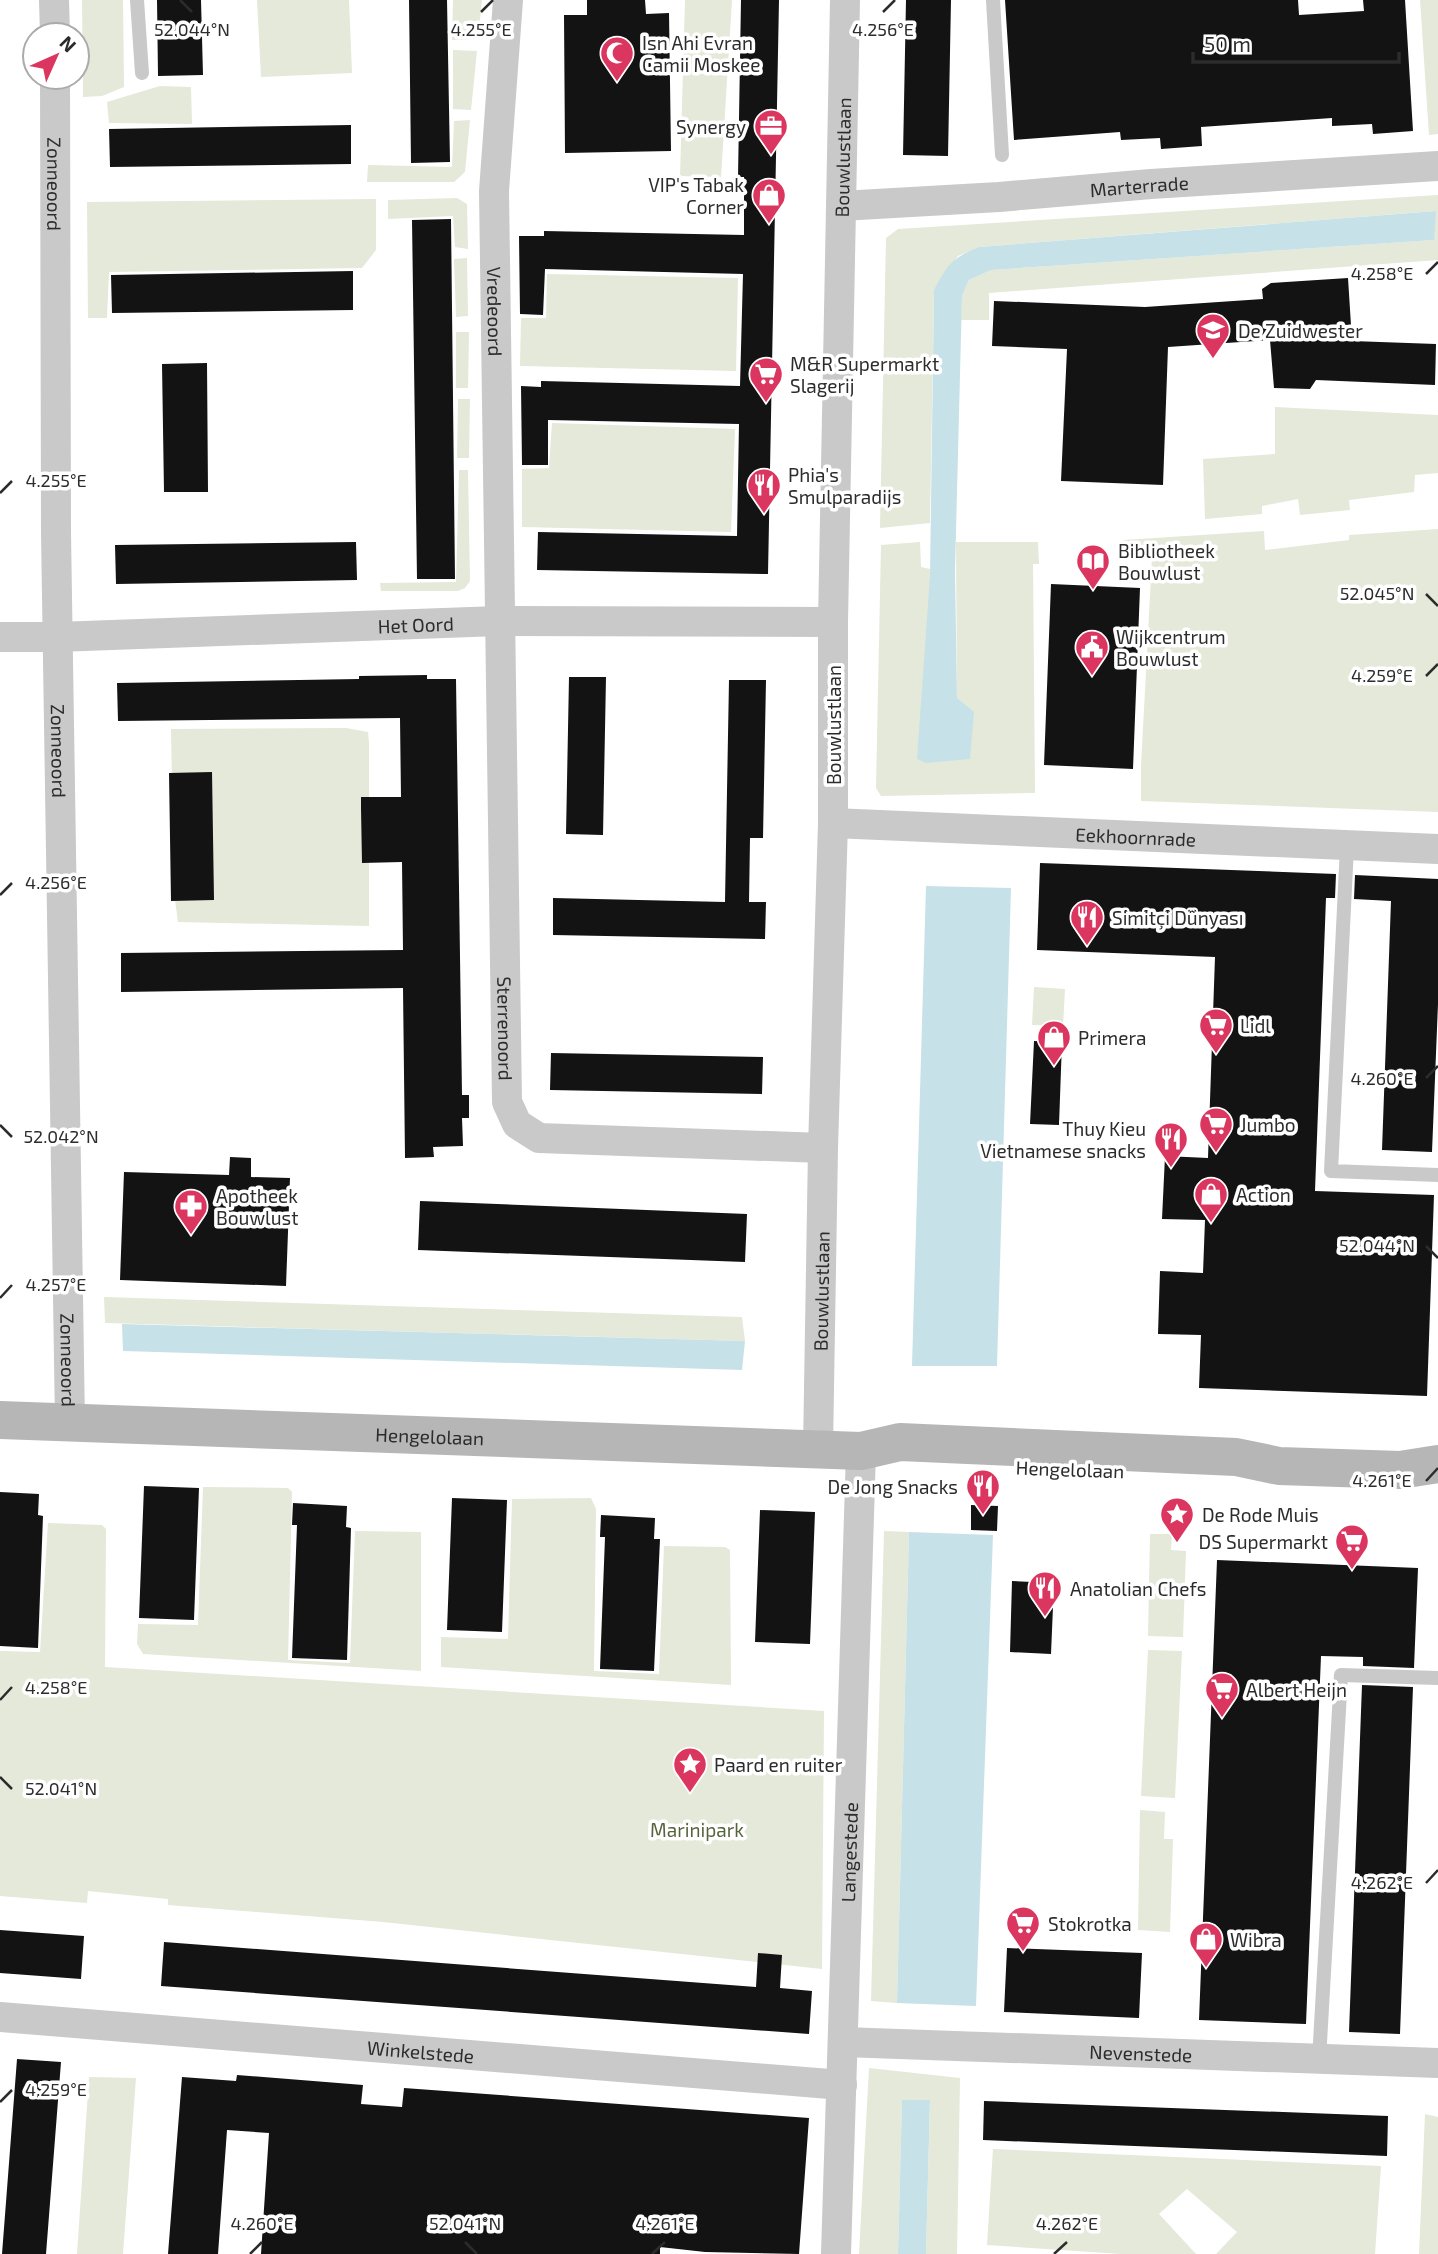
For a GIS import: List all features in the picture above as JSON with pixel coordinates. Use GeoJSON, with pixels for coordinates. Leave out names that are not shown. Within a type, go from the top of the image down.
{"type":"FeatureCollection","features":[{"type":"Feature","properties":{"kind":"street"},"geometry":{"type":"LineString","coordinates":[[54,0],[55,21]]}},
{"type":"Feature","properties":{"kind":"street","name":"Vredeoord"},"geometry":{"type":"LineString","coordinates":[[499,621],[494,191],[508,0]]}},
{"type":"Feature","properties":{"kind":"street","name":"Bouwlustlaan"},"geometry":{"type":"LineString","coordinates":[[818,1449],[823,1148],[833,823],[833,622],[845,0]]}},
{"type":"Feature","properties":{"kind":"street","name":"Zonneoord"},"geometry":{"type":"LineString","coordinates":[[55,91],[57,637],[70,1423]]}},
{"type":"Feature","properties":{"kind":"street","name":"Marterrade"},"geometry":{"type":"LineString","coordinates":[[841,206],[1438,166]]}},
{"type":"Feature","properties":{"kind":"street","name":"Het Oord"},"geometry":{"type":"LineString","coordinates":[[0,637],[499,621],[833,622]]}},
{"type":"Feature","properties":{"kind":"street","name":"Sterrenoord"},"geometry":{"type":"LineString","coordinates":[[499,621],[507,1102],[517,1124],[539,1138],[823,1148]]}},
{"type":"Feature","properties":{"kind":"street","name":"Eekhoornrade"},"geometry":{"type":"LineString","coordinates":[[833,823],[1438,849]]}},
{"type":"Feature","properties":{"kind":"street","name":"Hengelolaan"},"geometry":{"type":"LineString","coordinates":[[0,1420],[861,1451],[900,1442],[1236,1457],[1279,1466],[1399,1470],[1438,1464]]}},
{"type":"Feature","properties":{"kind":"street","name":"Langestede"},"geometry":{"type":"LineString","coordinates":[[836,2254],[861,1451]]}},
{"type":"Feature","properties":{"kind":"street","name":"Hengelolaan"},"geometry":{"type":"LineString","coordinates":[[1399,1470],[1438,1486]]}},
{"type":"Feature","properties":{"kind":"street","name":"Winkelstede"},"geometry":{"type":"LineString","coordinates":[[0,2017],[842,2085]]}},
{"type":"Feature","properties":{"kind":"street","name":"Nevenstede"},"geometry":{"type":"LineString","coordinates":[[844,2042],[1438,2063]]}},
{"type":"Feature","properties":{"kind":"lane"},"geometry":{"type":"LineString","coordinates":[[137,0],[142,73]]}},
{"type":"Feature","properties":{"kind":"lane"},"geometry":{"type":"LineString","coordinates":[[993,0],[1002,155]]}},
{"type":"Feature","properties":{"kind":"lane"},"geometry":{"type":"LineString","coordinates":[[1347,847],[1331,1171],[1438,1175]]}},
{"type":"Feature","properties":{"kind":"lane"},"geometry":{"type":"LineString","coordinates":[[1319,2060],[1341,1675],[1438,1678]]}},
{"type":"Feature","properties":{"kind":"green space"},"geometry":{"type":"Polygon","coordinates":[[[82,0],[123,0],[124,87],[102,96],[83,97],[83,91],[91,91],[91,21],[82,21],[82,0]]]}},
{"type":"Feature","properties":{"kind":"green space"},"geometry":{"type":"Polygon","coordinates":[[[257,0],[349,0],[352,73],[261,77],[257,0]]]}},
{"type":"Feature","properties":{"kind":"green space"},"geometry":{"type":"Polygon","coordinates":[[[453,0],[482,0],[478,39],[452,40],[453,0]]]}},
{"type":"Feature","properties":{"kind":"green space"},"geometry":{"type":"Polygon","coordinates":[[[685,0],[732,0],[721,177],[680,176],[685,0]]]}},
{"type":"Feature","properties":{"kind":"green space"},"geometry":{"type":"Polygon","coordinates":[[[1420,0],[1438,0],[1438,134],[1429,135],[1420,0]]]}},
{"type":"Feature","properties":{"kind":"green space"},"geometry":{"type":"Polygon","coordinates":[[[453,50],[477,51],[471,110],[453,109],[453,50]]]}},
{"type":"Feature","properties":{"kind":"green space"},"geometry":{"type":"Polygon","coordinates":[[[160,86],[191,87],[192,124],[109,123],[107,102],[160,86]]]}},
{"type":"Feature","properties":{"kind":"green space"},"geometry":{"type":"Polygon","coordinates":[[[470,120],[465,172],[454,182],[367,182],[368,165],[452,167],[454,121],[470,120]]]}},
{"type":"Feature","properties":{"kind":"green space"},"geometry":{"type":"Polygon","coordinates":[[[1438,195],[1438,260],[989,293],[989,320],[961,320],[962,296],[969,280],[991,270],[1433,240],[1435,211],[979,247],[958,256],[934,290],[930,523],[880,528],[886,238],[898,229],[1438,195]]]}},
{"type":"Feature","properties":{"kind":"green space"},"geometry":{"type":"Polygon","coordinates":[[[457,198],[467,204],[468,249],[455,247],[453,216],[388,219],[388,200],[457,198]]]}},
{"type":"Feature","properties":{"kind":"green space"},"geometry":{"type":"Polygon","coordinates":[[[376,199],[376,250],[362,268],[109,272],[107,318],[88,318],[87,202],[376,199]]]}},
{"type":"Feature","properties":{"kind":"green space"},"geometry":{"type":"Polygon","coordinates":[[[467,258],[468,316],[456,317],[454,259],[467,258]]]}},
{"type":"Feature","properties":{"kind":"green space"},"geometry":{"type":"Polygon","coordinates":[[[547,274],[738,278],[736,371],[520,366],[521,318],[546,318],[547,274]]]}},
{"type":"Feature","properties":{"kind":"green space"},"geometry":{"type":"Polygon","coordinates":[[[456,332],[469,332],[468,388],[456,388],[456,332]]]}},
{"type":"Feature","properties":{"kind":"green space"},"geometry":{"type":"Polygon","coordinates":[[[458,399],[470,399],[469,458],[457,458],[458,399]]]}},
{"type":"Feature","properties":{"kind":"green space"},"geometry":{"type":"Polygon","coordinates":[[[1275,407],[1438,415],[1438,473],[1415,475],[1414,492],[1349,500],[1350,510],[1300,515],[1298,499],[1262,506],[1262,514],[1205,519],[1203,459],[1275,454],[1275,407]]]}},
{"type":"Feature","properties":{"kind":"green space"},"geometry":{"type":"Polygon","coordinates":[[[552,423],[735,429],[731,532],[522,527],[522,469],[549,468],[552,423]]]}},
{"type":"Feature","properties":{"kind":"green space"},"geometry":{"type":"Polygon","coordinates":[[[459,470],[468,470],[470,581],[465,588],[458,591],[381,591],[380,583],[456,582],[459,470]]]}},
{"type":"Feature","properties":{"kind":"green space"},"geometry":{"type":"Polygon","coordinates":[[[1438,529],[1438,812],[1141,801],[1152,558],[1123,552],[1123,540],[1264,531],[1265,550],[1349,540],[1349,535],[1438,529]]]}},
{"type":"Feature","properties":{"kind":"green space"},"geometry":{"type":"Polygon","coordinates":[[[920,542],[921,567],[930,569],[957,698],[956,542],[1038,542],[1039,564],[1033,564],[1035,793],[881,796],[876,788],[881,545],[920,542]]]}},
{"type":"Feature","properties":{"kind":"green space"},"geometry":{"type":"Polygon","coordinates":[[[346,728],[368,732],[369,926],[178,922],[174,893],[171,729],[346,728]]]}},
{"type":"Feature","properties":{"kind":"green space"},"geometry":{"type":"Polygon","coordinates":[[[1034,987],[1065,989],[1063,1026],[1032,1025],[1034,987]]]}},
{"type":"Feature","properties":{"kind":"green space"},"geometry":{"type":"Polygon","coordinates":[[[104,1297],[742,1317],[745,1341],[105,1323],[104,1297]]]}},
{"type":"Feature","properties":{"kind":"green space"},"geometry":{"type":"Polygon","coordinates":[[[203,1487],[288,1488],[292,1492],[288,1660],[350,1663],[355,1531],[421,1532],[421,1671],[143,1654],[137,1644],[138,1624],[198,1625],[203,1487]]]}},
{"type":"Feature","properties":{"kind":"green space"},"geometry":{"type":"Polygon","coordinates":[[[591,1498],[596,1509],[594,1671],[659,1674],[664,1546],[725,1547],[730,1550],[731,1685],[441,1667],[441,1637],[508,1639],[512,1499],[591,1498]]]}},
{"type":"Feature","properties":{"kind":"green space","name":"Marinipark"},"geometry":{"type":"Polygon","coordinates":[[[48,1523],[102,1525],[106,1529],[105,1667],[824,1711],[822,1969],[383,1922],[168,1905],[168,1899],[88,1891],[87,1903],[0,1896],[0,1651],[40,1652],[48,1523]]]}},
{"type":"Feature","properties":{"kind":"green space"},"geometry":{"type":"Polygon","coordinates":[[[884,1531],[909,1532],[897,2003],[871,2001],[884,1531]]]}},
{"type":"Feature","properties":{"kind":"green space"},"geometry":{"type":"Polygon","coordinates":[[[1150,1534],[1172,1534],[1171,1550],[1186,1551],[1183,1637],[1148,1636],[1150,1534]]]}},
{"type":"Feature","properties":{"kind":"green space"},"geometry":{"type":"Polygon","coordinates":[[[1148,1650],[1182,1651],[1175,1798],[1141,1796],[1148,1650]]]}},
{"type":"Feature","properties":{"kind":"green space"},"geometry":{"type":"Polygon","coordinates":[[[1140,1810],[1165,1812],[1164,1839],[1173,1839],[1170,1932],[1138,1930],[1140,1810]]]}},
{"type":"Feature","properties":{"kind":"green space"},"geometry":{"type":"Polygon","coordinates":[[[869,2068],[960,2078],[957,2254],[926,2254],[930,2101],[902,2100],[898,2254],[859,2254],[869,2068]]]}},
{"type":"Feature","properties":{"kind":"green space"},"geometry":{"type":"Polygon","coordinates":[[[89,2077],[136,2078],[123,2254],[77,2254],[89,2077]]]}},
{"type":"Feature","properties":{"kind":"green space"},"geometry":{"type":"Polygon","coordinates":[[[1425,2114],[1438,2117],[1438,2254],[1419,2254],[1425,2114]]]}},
{"type":"Feature","properties":{"kind":"green space"},"geometry":{"type":"Polygon","coordinates":[[[993,2149],[1381,2166],[1375,2254],[1216,2254],[1237,2232],[1187,2189],[1159,2214],[1196,2254],[1121,2254],[987,2245],[993,2149]]]}},
{"type":"Feature","properties":{"kind":"water"},"geometry":{"type":"Polygon","coordinates":[[[1436,211],[1434,240],[991,270],[969,280],[962,296],[955,571],[957,698],[974,712],[970,759],[926,763],[917,759],[930,576],[934,290],[952,263],[979,247],[1436,211]]]}},
{"type":"Feature","properties":{"kind":"water"},"geometry":{"type":"Polygon","coordinates":[[[926,886],[1011,888],[997,1366],[912,1366],[926,886]]]}},
{"type":"Feature","properties":{"kind":"water"},"geometry":{"type":"Polygon","coordinates":[[[122,1324],[745,1341],[742,1370],[123,1351],[122,1324]]]}},
{"type":"Feature","properties":{"kind":"water"},"geometry":{"type":"Polygon","coordinates":[[[909,1532],[993,1535],[976,2006],[897,2003],[909,1532]]]}},
{"type":"Feature","properties":{"kind":"water"},"geometry":{"type":"Polygon","coordinates":[[[902,2100],[930,2100],[926,2254],[898,2254],[902,2100]]]}},
{"type":"Feature","properties":{"kind":"building"},"geometry":{"type":"Polygon","coordinates":[[[157,0],[201,0],[203,75],[158,76],[157,0]]]}},
{"type":"Feature","properties":{"kind":"building"},"geometry":{"type":"Polygon","coordinates":[[[409,0],[447,0],[450,162],[411,163],[409,0]]]}},
{"type":"Feature","properties":{"kind":"building","name":"Isn Ahi Evran Camii Moskee"},"geometry":{"type":"Polygon","coordinates":[[[587,0],[645,0],[646,14],[669,13],[671,151],[565,153],[564,15],[587,15],[587,0]]]}},
{"type":"Feature","properties":{"kind":"building"},"geometry":{"type":"Polygon","coordinates":[[[741,0],[779,0],[768,574],[537,570],[538,532],[737,536],[739,424],[548,420],[548,465],[522,465],[521,386],[541,387],[541,381],[740,386],[743,274],[545,269],[543,315],[520,314],[519,236],[544,236],[544,231],[744,235],[744,177],[738,177],[741,0]]]}},
{"type":"Feature","properties":{"kind":"building"},"geometry":{"type":"Polygon","coordinates":[[[906,0],[951,0],[948,156],[903,155],[906,0]]]}},
{"type":"Feature","properties":{"kind":"building"},"geometry":{"type":"Polygon","coordinates":[[[1005,0],[1298,0],[1299,15],[1364,11],[1363,0],[1405,0],[1413,131],[1373,134],[1372,124],[1332,126],[1332,118],[1201,127],[1202,146],[1161,149],[1160,138],[1121,140],[1120,132],[1014,140],[1005,0]]]}},
{"type":"Feature","properties":{"kind":"building"},"geometry":{"type":"Polygon","coordinates":[[[351,125],[351,164],[110,167],[109,129],[351,125]]]}},
{"type":"Feature","properties":{"kind":"building"},"geometry":{"type":"Polygon","coordinates":[[[451,219],[455,579],[417,579],[412,220],[451,219]]]}},
{"type":"Feature","properties":{"kind":"building"},"geometry":{"type":"Polygon","coordinates":[[[353,271],[353,310],[112,313],[111,275],[353,271]]]}},
{"type":"Feature","properties":{"kind":"building"},"geometry":{"type":"Polygon","coordinates":[[[1348,278],[1352,341],[1436,344],[1435,385],[1316,380],[1310,389],[1274,388],[1270,340],[1168,347],[1163,485],[1061,481],[1067,349],[992,346],[994,301],[1145,307],[1263,299],[1262,289],[1271,283],[1348,278]]]}},
{"type":"Feature","properties":{"kind":"building"},"geometry":{"type":"Polygon","coordinates":[[[207,363],[208,492],[164,492],[162,364],[207,363]]]}},
{"type":"Feature","properties":{"kind":"building"},"geometry":{"type":"Polygon","coordinates":[[[356,542],[357,580],[116,584],[115,545],[356,542]]]}},
{"type":"Feature","properties":{"kind":"building","name":"Wijkcentrum Bouwlust"},"geometry":{"type":"Polygon","coordinates":[[[1051,584],[1140,588],[1133,769],[1044,765],[1051,584]]]}},
{"type":"Feature","properties":{"kind":"building"},"geometry":{"type":"Polygon","coordinates":[[[427,675],[427,679],[456,679],[462,1095],[469,1095],[469,1118],[462,1118],[463,1146],[433,1147],[434,1157],[405,1158],[403,988],[121,992],[121,953],[403,950],[402,862],[362,863],[361,808],[361,797],[401,797],[400,718],[118,721],[117,683],[359,679],[359,676],[427,675]]]}},
{"type":"Feature","properties":{"kind":"building"},"geometry":{"type":"Polygon","coordinates":[[[569,677],[606,677],[603,835],[566,834],[569,677]]]}},
{"type":"Feature","properties":{"kind":"building"},"geometry":{"type":"Polygon","coordinates":[[[729,680],[766,680],[763,838],[750,838],[749,902],[766,902],[765,939],[553,935],[553,898],[725,902],[729,680]]]}},
{"type":"Feature","properties":{"kind":"building"},"geometry":{"type":"Polygon","coordinates":[[[212,772],[214,900],[171,901],[169,773],[212,772]]]}},
{"type":"Feature","properties":{"kind":"building"},"geometry":{"type":"Polygon","coordinates":[[[1040,863],[1336,874],[1335,898],[1326,898],[1315,1191],[1434,1195],[1427,1396],[1199,1388],[1201,1335],[1158,1334],[1160,1271],[1203,1273],[1205,1220],[1162,1219],[1165,1156],[1208,1158],[1215,957],[1037,950],[1040,863]]]}},
{"type":"Feature","properties":{"kind":"building"},"geometry":{"type":"Polygon","coordinates":[[[1355,875],[1438,879],[1438,1004],[1432,1152],[1382,1150],[1391,901],[1354,899],[1355,875]]]}},
{"type":"Feature","properties":{"kind":"building"},"geometry":{"type":"Polygon","coordinates":[[[1034,1041],[1062,1042],[1059,1125],[1030,1124],[1034,1041]]]}},
{"type":"Feature","properties":{"kind":"building"},"geometry":{"type":"Polygon","coordinates":[[[551,1053],[763,1057],[762,1094],[550,1090],[551,1053]]]}},
{"type":"Feature","properties":{"kind":"building"},"geometry":{"type":"Polygon","coordinates":[[[230,1157],[251,1158],[251,1177],[290,1178],[286,1286],[120,1280],[124,1172],[229,1175],[230,1157]]]}},
{"type":"Feature","properties":{"kind":"building"},"geometry":{"type":"Polygon","coordinates":[[[420,1201],[747,1214],[745,1262],[418,1250],[420,1201]]]}},
{"type":"Feature","properties":{"kind":"building"},"geometry":{"type":"Polygon","coordinates":[[[144,1486],[199,1488],[194,1620],[139,1618],[144,1486]]]}},
{"type":"Feature","properties":{"kind":"building"},"geometry":{"type":"Polygon","coordinates":[[[0,1492],[39,1494],[38,1515],[43,1516],[38,1648],[0,1646],[0,1492]]]}},
{"type":"Feature","properties":{"kind":"building"},"geometry":{"type":"Polygon","coordinates":[[[452,1498],[507,1500],[502,1632],[447,1630],[452,1498]]]}},
{"type":"Feature","properties":{"kind":"building"},"geometry":{"type":"Polygon","coordinates":[[[293,1503],[347,1506],[346,1527],[351,1528],[347,1660],[292,1658],[297,1525],[292,1525],[293,1503]]]}},
{"type":"Feature","properties":{"kind":"building"},"geometry":{"type":"Polygon","coordinates":[[[971,1505],[998,1506],[997,1531],[971,1530],[971,1505]]]}},
{"type":"Feature","properties":{"kind":"building"},"geometry":{"type":"Polygon","coordinates":[[[760,1510],[815,1512],[810,1644],[755,1642],[760,1510]]]}},
{"type":"Feature","properties":{"kind":"building"},"geometry":{"type":"Polygon","coordinates":[[[601,1515],[655,1518],[654,1539],[660,1539],[654,1671],[600,1669],[605,1537],[600,1537],[601,1515]]]}},
{"type":"Feature","properties":{"kind":"building"},"geometry":{"type":"Polygon","coordinates":[[[1217,1560],[1418,1568],[1414,1668],[1363,1666],[1363,1657],[1321,1656],[1306,2024],[1199,2020],[1217,1560]]]}},
{"type":"Feature","properties":{"kind":"building"},"geometry":{"type":"Polygon","coordinates":[[[1012,1581],[1054,1583],[1051,1654],[1010,1652],[1012,1581]]]}},
{"type":"Feature","properties":{"kind":"building"},"geometry":{"type":"Polygon","coordinates":[[[1362,1685],[1413,1687],[1400,2034],[1349,2032],[1362,1685]]]}},
{"type":"Feature","properties":{"kind":"building"},"geometry":{"type":"Polygon","coordinates":[[[0,1930],[84,1936],[81,1979],[0,1973],[0,1930]]]}},
{"type":"Feature","properties":{"kind":"building"},"geometry":{"type":"Polygon","coordinates":[[[164,1942],[756,1987],[758,1953],[782,1955],[780,1988],[812,1991],[809,2034],[161,1986],[164,1942]]]}},
{"type":"Feature","properties":{"kind":"building"},"geometry":{"type":"Polygon","coordinates":[[[1007,1948],[1142,1953],[1139,2018],[1004,2012],[1007,1948]]]}},
{"type":"Feature","properties":{"kind":"building"},"geometry":{"type":"Polygon","coordinates":[[[17,2059],[61,2062],[46,2254],[2,2254],[17,2059]]]}},
{"type":"Feature","properties":{"kind":"building"},"geometry":{"type":"Polygon","coordinates":[[[237,2075],[363,2085],[361,2104],[402,2107],[404,2088],[809,2118],[799,2254],[705,2252],[660,2247],[660,2254],[261,2254],[269,2133],[227,2130],[218,2254],[168,2254],[182,2077],[236,2081],[237,2075]]]}},
{"type":"Feature","properties":{"kind":"building"},"geometry":{"type":"Polygon","coordinates":[[[984,2101],[1388,2116],[1387,2156],[983,2140],[984,2101]]]}},
{"type":"Feature","properties":{"kind":"place","name":"Isn Ahi Evran Camii Moskee"},"geometry":{"type":"Point","coordinates":[617,83]}},
{"type":"Feature","properties":{"kind":"place","name":"Synergy"},"geometry":{"type":"Point","coordinates":[771,156]}},
{"type":"Feature","properties":{"kind":"place","name":"VIP's Tabak Corner"},"geometry":{"type":"Point","coordinates":[769,225]}},
{"type":"Feature","properties":{"kind":"place","name":"De Zuidwester"},"geometry":{"type":"Point","coordinates":[1213,360]}},
{"type":"Feature","properties":{"kind":"place","name":"M&R Supermarkt Slagerij"},"geometry":{"type":"Point","coordinates":[766,404]}},
{"type":"Feature","properties":{"kind":"place","name":"Phia's Smulparadijs"},"geometry":{"type":"Point","coordinates":[764,515]}},
{"type":"Feature","properties":{"kind":"place","name":"Bibliotheek Bouwlust"},"geometry":{"type":"Point","coordinates":[1093,591]}},
{"type":"Feature","properties":{"kind":"place","name":"Wijkcentrum Bouwlust"},"geometry":{"type":"Point","coordinates":[1092,677]}},
{"type":"Feature","properties":{"kind":"place","name":"Simitçi Dünyası"},"geometry":{"type":"Point","coordinates":[1087,947]}},
{"type":"Feature","properties":{"kind":"place","name":"Lidl"},"geometry":{"type":"Point","coordinates":[1216,1055]}},
{"type":"Feature","properties":{"kind":"place","name":"Primera"},"geometry":{"type":"Point","coordinates":[1054,1067]}},
{"type":"Feature","properties":{"kind":"place","name":"Jumbo"},"geometry":{"type":"Point","coordinates":[1216,1154]}},
{"type":"Feature","properties":{"kind":"place","name":"Thuy Kieu Vietnamese snacks"},"geometry":{"type":"Point","coordinates":[1171,1169]}},
{"type":"Feature","properties":{"kind":"place","name":"Action"},"geometry":{"type":"Point","coordinates":[1211,1224]}},
{"type":"Feature","properties":{"kind":"place","name":"Apotheek Bouwlust"},"geometry":{"type":"Point","coordinates":[191,1236]}},
{"type":"Feature","properties":{"kind":"place","name":"De Jong Snacks"},"geometry":{"type":"Point","coordinates":[983,1516]}},
{"type":"Feature","properties":{"kind":"place","name":"De Rode Muis"},"geometry":{"type":"Point","coordinates":[1177,1544]}},
{"type":"Feature","properties":{"kind":"place","name":"DS Supermarkt"},"geometry":{"type":"Point","coordinates":[1352,1571]}},
{"type":"Feature","properties":{"kind":"place","name":"Anatolian Chefs"},"geometry":{"type":"Point","coordinates":[1045,1618]}},
{"type":"Feature","properties":{"kind":"place","name":"Albert Heijn"},"geometry":{"type":"Point","coordinates":[1222,1719]}},
{"type":"Feature","properties":{"kind":"place","name":"Paard en ruiter"},"geometry":{"type":"Point","coordinates":[690,1794]}},
{"type":"Feature","properties":{"kind":"place","name":"Stokrotka"},"geometry":{"type":"Point","coordinates":[1023,1953]}},
{"type":"Feature","properties":{"kind":"place","name":"Wibra"},"geometry":{"type":"Point","coordinates":[1206,1969]}}]}
